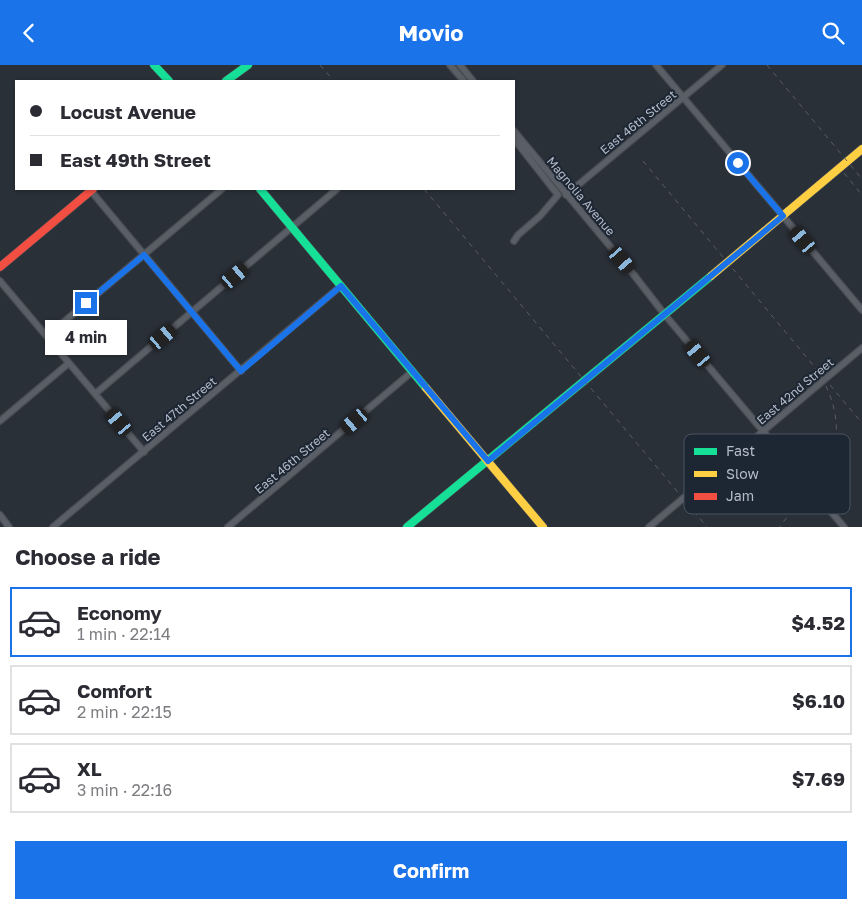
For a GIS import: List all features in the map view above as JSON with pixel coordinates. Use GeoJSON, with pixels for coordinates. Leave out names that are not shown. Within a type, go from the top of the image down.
{"type":"FeatureCollection","features":[{"type":"Feature","properties":{"kind":"main road"},"geometry":{"type":"LineString","coordinates":[[154,65],[168,80]]}},
{"type":"Feature","properties":{"kind":"main road"},"geometry":{"type":"LineString","coordinates":[[227,80],[248,65]]}},
{"type":"Feature","properties":{"kind":"main road"},"geometry":{"type":"LineString","coordinates":[[407,527],[665,315],[862,149]]}},
{"type":"Feature","properties":{"kind":"main road"},"geometry":{"type":"LineString","coordinates":[[0,267],[92,190]]}},
{"type":"Feature","properties":{"kind":"main road"},"geometry":{"type":"LineString","coordinates":[[261,190],[543,527]]}},
{"type":"Feature","properties":{"kind":"street"},"geometry":{"type":"LineString","coordinates":[[450,65],[463,80]]}},
{"type":"Feature","properties":{"kind":"street"},"geometry":{"type":"LineString","coordinates":[[460,65],[472,80]]}},
{"type":"Feature","properties":{"kind":"street"},"geometry":{"type":"LineString","coordinates":[[656,65],[862,310]]}},
{"type":"Feature","properties":{"kind":"street","name":"East 46th Street"},"geometry":{"type":"LineString","coordinates":[[566,195],[722,65]]}},
{"type":"Feature","properties":{"kind":"street","name":"Magnolia Avenue"},"geometry":{"type":"LineString","coordinates":[[515,132],[766,434]]}},
{"type":"Feature","properties":{"kind":"street"},"geometry":{"type":"LineString","coordinates":[[514,241],[518,235],[540,216],[558,195],[515,140]]}},
{"type":"Feature","properties":{"kind":"street"},"geometry":{"type":"LineString","coordinates":[[92,190],[241,371]]}},
{"type":"Feature","properties":{"kind":"street"},"geometry":{"type":"LineString","coordinates":[[47,336],[221,190]]}},
{"type":"Feature","properties":{"kind":"street"},"geometry":{"type":"LineString","coordinates":[[95,394],[336,190]]}},
{"type":"Feature","properties":{"kind":"street"},"geometry":{"type":"LineString","coordinates":[[0,281],[144,452]]}},
{"type":"Feature","properties":{"kind":"street","name":"East 47th Street"},"geometry":{"type":"LineString","coordinates":[[53,527],[341,286]]}},
{"type":"Feature","properties":{"kind":"street","name":"East 42nd Street"},"geometry":{"type":"LineString","coordinates":[[759,434],[862,348]]}},
{"type":"Feature","properties":{"kind":"street"},"geometry":{"type":"LineString","coordinates":[[0,421],[69,363]]}},
{"type":"Feature","properties":{"kind":"street","name":"East 46th Street"},"geometry":{"type":"LineString","coordinates":[[228,527],[413,371]]}},
{"type":"Feature","properties":{"kind":"street","name":"East 42nd Street"},"geometry":{"type":"LineString","coordinates":[[649,527],[684,498]]}},
{"type":"Feature","properties":{"kind":"street","name":"Magnolia Avenue"},"geometry":{"type":"LineString","coordinates":[[833,514],[844,527]]}},
{"type":"Feature","properties":{"kind":"street"},"geometry":{"type":"LineString","coordinates":[[0,515],[10,527]]}},
{"type":"Feature","properties":{"kind":"railway"},"geometry":{"type":"LineString","coordinates":[[320,65],[333,80]]}},
{"type":"Feature","properties":{"kind":"railway"},"geometry":{"type":"LineString","coordinates":[[767,65],[862,179]]}},
{"type":"Feature","properties":{"kind":"railway"},"geometry":{"type":"LineString","coordinates":[[643,161],[813,365],[830,395],[834,411],[836,434]]}},
{"type":"Feature","properties":{"kind":"railway"},"geometry":{"type":"LineString","coordinates":[[844,173],[862,195]]}},
{"type":"Feature","properties":{"kind":"railway"},"geometry":{"type":"LineString","coordinates":[[425,190],[684,500]]}},
{"type":"Feature","properties":{"kind":"railway"},"geometry":{"type":"LineString","coordinates":[[830,385],[862,423]]}},
{"type":"Feature","properties":{"kind":"railway"},"geometry":{"type":"LineString","coordinates":[[696,514],[707,527]]}},
{"type":"Feature","properties":{"kind":"railway"},"geometry":{"type":"LineString","coordinates":[[780,527],[790,514]]}},
{"type":"Feature","properties":{"kind":"traffic: fast"},"geometry":{"type":"LineString","coordinates":[[154,65],[168,80]]}},
{"type":"Feature","properties":{"kind":"traffic: fast"},"geometry":{"type":"LineString","coordinates":[[227,80],[248,65]]}},
{"type":"Feature","properties":{"kind":"traffic: fast"},"geometry":{"type":"LineString","coordinates":[[261,190],[426,388]]}},
{"type":"Feature","properties":{"kind":"traffic: fast"},"geometry":{"type":"LineString","coordinates":[[407,527],[711,276]]}},
{"type":"Feature","properties":{"kind":"traffic: slow"},"geometry":{"type":"LineString","coordinates":[[711,276],[862,149]]}},
{"type":"Feature","properties":{"kind":"traffic: slow"},"geometry":{"type":"LineString","coordinates":[[426,388],[543,527]]}},
{"type":"Feature","properties":{"kind":"traffic: jam"},"geometry":{"type":"LineString","coordinates":[[0,267],[92,190]]}},
{"type":"Feature","properties":{"kind":"route"},"geometry":{"type":"LineString","coordinates":[[86,303],[144,255],[241,371],[341,286],[488,461],[783,216],[738,163]]}}]}
